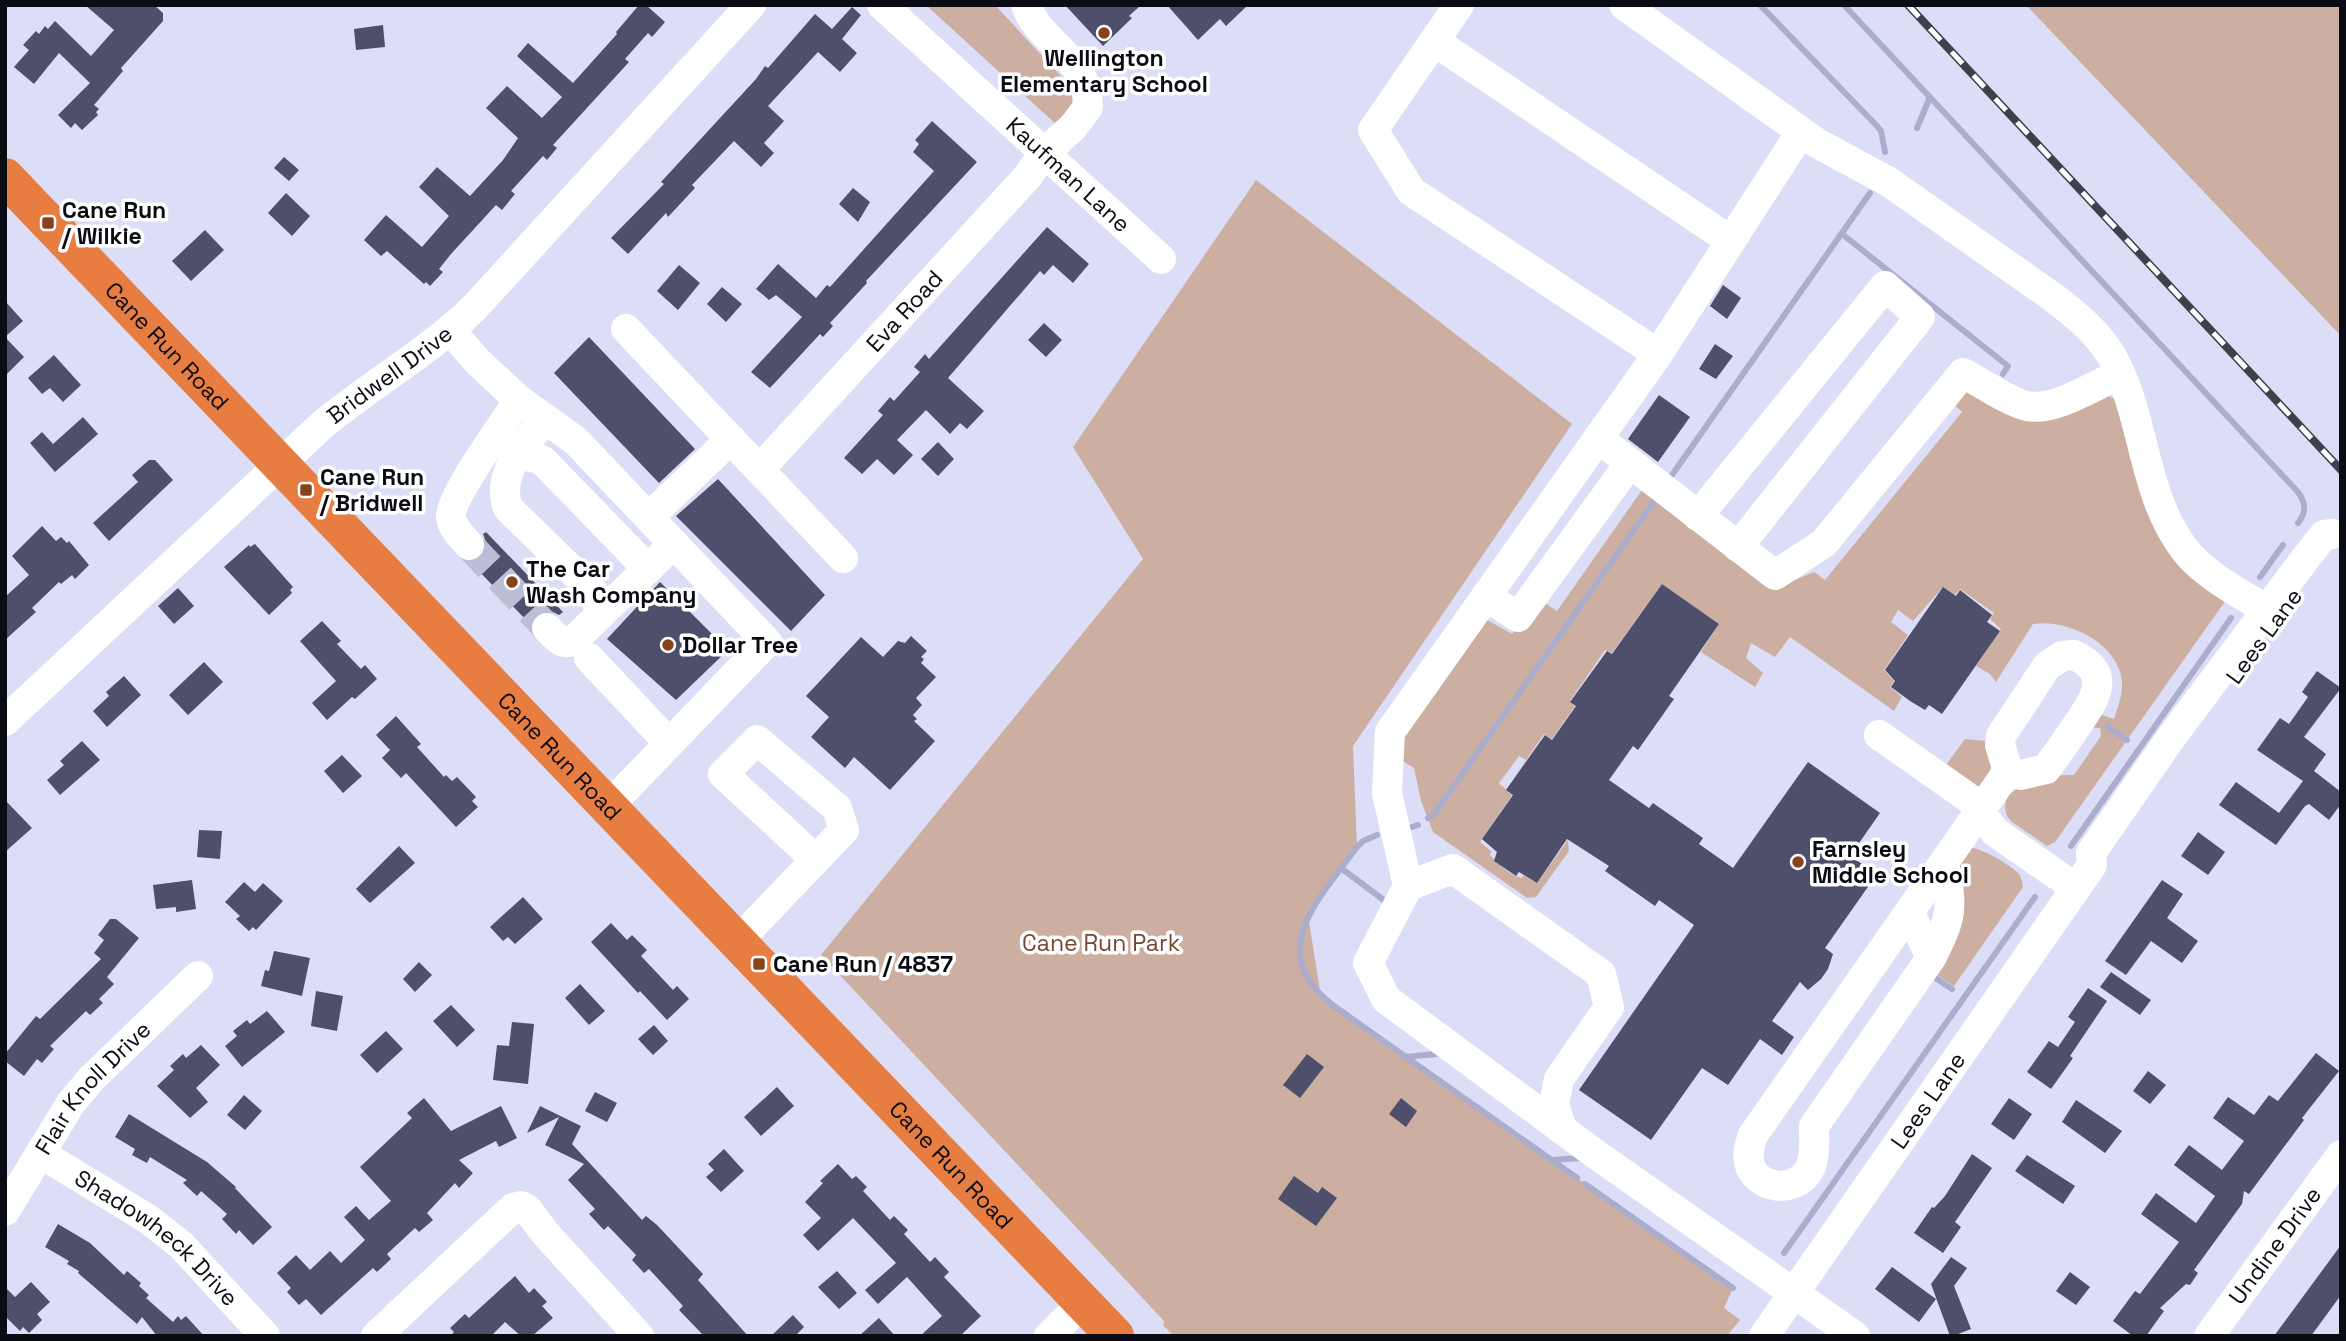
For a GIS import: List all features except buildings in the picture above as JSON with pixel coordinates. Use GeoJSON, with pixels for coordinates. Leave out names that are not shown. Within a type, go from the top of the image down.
{"type":"FeatureCollection","features":[{"type":"Feature","properties":{"kind":"highway","name":"Cane Run Road"},"geometry":{"type":"LineString","coordinates":[[11,195],[281,464],[1115,1336]]}},
{"type":"Feature","properties":{"kind":"street","name":"Bridwell Drive"},"geometry":{"type":"LineString","coordinates":[[5,721],[355,397],[451,331],[751,5]]}},
{"type":"Feature","properties":{"kind":"street","name":"Kaufman Lane"},"geometry":{"type":"LineString","coordinates":[[882,5],[1161,259]]}},
{"type":"Feature","properties":{"kind":"street","name":"Eva Road"},"geometry":{"type":"LineString","coordinates":[[760,470],[1028,176],[1044,153],[1073,127],[1088,107],[1086,87],[1076,68],[1031,19],[1026,5]]}},
{"type":"Feature","properties":{"kind":"street"},"geometry":{"type":"LineString","coordinates":[[1460,5],[1373,130],[1411,191],[1658,354]]}},
{"type":"Feature","properties":{"kind":"street"},"geometry":{"type":"LineString","coordinates":[[1624,5],[1816,143],[1889,182],[2054,298],[2096,336],[2110,354],[2120,374],[2132,407],[2155,492],[2182,547],[2198,563],[2267,610]]}},
{"type":"Feature","properties":{"kind":"street"},"geometry":{"type":"LineString","coordinates":[[1434,41],[1731,241]]}},
{"type":"Feature","properties":{"kind":"street"},"geometry":{"type":"LineString","coordinates":[[1801,132],[1658,354],[1390,732],[1387,793],[1408,887],[1368,963],[1386,999],[1562,1129],[1854,1336]]}},
{"type":"Feature","properties":{"kind":"street"},"geometry":{"type":"LineString","coordinates":[[1698,516],[1885,286],[1920,317],[1738,547]]}},
{"type":"Feature","properties":{"kind":"street"},"geometry":{"type":"LineString","coordinates":[[626,329],[843,558]]}},
{"type":"Feature","properties":{"kind":"street"},"geometry":{"type":"LineString","coordinates":[[451,331],[478,362],[519,400],[576,441],[767,642],[608,807]]}},
{"type":"Feature","properties":{"kind":"street"},"geometry":{"type":"LineString","coordinates":[[1598,438],[1775,576],[1824,543],[1964,373],[2017,403],[2034,407],[2057,403],[2120,374]]}},
{"type":"Feature","properties":{"kind":"street"},"geometry":{"type":"LineString","coordinates":[[469,545],[455,529],[452,518],[456,498],[519,400]]}},
{"type":"Feature","properties":{"kind":"street"},"geometry":{"type":"LineString","coordinates":[[545,418],[508,470],[504,482],[504,498],[508,508],[592,589],[600,615]]}},
{"type":"Feature","properties":{"kind":"street"},"geometry":{"type":"LineString","coordinates":[[649,517],[731,439]]}},
{"type":"Feature","properties":{"kind":"street"},"geometry":{"type":"LineString","coordinates":[[515,460],[523,456],[533,456],[543,461],[648,569]]}},
{"type":"Feature","properties":{"kind":"street"},"geometry":{"type":"LineString","coordinates":[[1486,596],[1518,617],[1630,463]]}},
{"type":"Feature","properties":{"kind":"street","name":"Lees Lane"},"geometry":{"type":"LineString","coordinates":[[1764,1336],[2084,877],[2091,853],[2173,734],[2324,535],[2337,528]]}},
{"type":"Feature","properties":{"kind":"street","name":"Lees Lane"},"geometry":{"type":"LineString","coordinates":[[2084,877],[2105,866],[2253,650],[2332,544],[2337,528]]}},
{"type":"Feature","properties":{"kind":"street"},"geometry":{"type":"LineString","coordinates":[[548,628],[561,641],[573,641],[674,544]]}},
{"type":"Feature","properties":{"kind":"street"},"geometry":{"type":"LineString","coordinates":[[589,658],[669,743]]}},
{"type":"Feature","properties":{"kind":"street"},"geometry":{"type":"LineString","coordinates":[[1879,736],[1973,801],[1995,832],[2084,877]]}},
{"type":"Feature","properties":{"kind":"street"},"geometry":{"type":"LineString","coordinates":[[1944,864],[1949,896],[1947,927],[1931,958],[1814,1126],[1813,1158],[1809,1171],[1800,1182],[1785,1186],[1769,1185],[1756,1176],[1749,1164],[1748,1149],[1754,1135],[2008,771]]}},
{"type":"Feature","properties":{"kind":"street"},"geometry":{"type":"LineString","coordinates":[[738,941],[815,859]]}},
{"type":"Feature","properties":{"kind":"street"},"geometry":{"type":"LineString","coordinates":[[1408,887],[1453,869],[1601,974],[1609,1007],[1559,1079],[1554,1104],[1562,1129]]}},
{"type":"Feature","properties":{"kind":"street"},"geometry":{"type":"LineString","coordinates":[[1910,913],[1931,958]]}},
{"type":"Feature","properties":{"kind":"street","name":"Flair Knoll Drive"},"geometry":{"type":"LineString","coordinates":[[5,1212],[71,1103],[91,1079],[198,976]]}},
{"type":"Feature","properties":{"kind":"street","name":"Shadowheck Drive"},"geometry":{"type":"LineString","coordinates":[[40,1153],[148,1219],[181,1245],[265,1336]]}},
{"type":"Feature","properties":{"kind":"street","name":"Undine Drive"},"geometry":{"type":"LineString","coordinates":[[2208,1336],[2341,1155]]}},
{"type":"Feature","properties":{"kind":"street"},"geometry":{"type":"LineString","coordinates":[[376,1336],[513,1208],[522,1206],[639,1336]]}},
{"type":"Feature","properties":{"kind":"street"},"geometry":{"type":"LineString","coordinates":[[1049,1336],[1083,1303]]}},
{"type":"Feature","properties":{"kind":"green space"},"geometry":{"type":"Polygon","coordinates":[[[926,5],[995,5],[1070,86],[1075,100],[1058,126],[926,5]]]}},
{"type":"Feature","properties":{"kind":"green space"},"geometry":{"type":"Polygon","coordinates":[[[2026,5],[2341,5],[2341,336],[2026,5]]]}},
{"type":"Feature","properties":{"kind":"green space","name":"Cane Run Park"},"geometry":{"type":"Polygon","coordinates":[[[1256,180],[1572,424],[1353,746],[1357,847],[1308,915],[1321,997],[1733,1288],[1724,1308],[1740,1320],[1727,1336],[1174,1336],[1163,1325],[1164,1321],[821,955],[1143,559],[1073,447],[1256,180]]]}},
{"type":"Feature","properties":{"kind":"green space"},"geometry":{"type":"Polygon","coordinates":[[[1965,389],[2100,395],[2116,400],[2226,600],[2055,842],[2047,846],[2012,822],[2005,811],[2007,797],[2022,786],[2038,780],[2074,775],[2101,736],[2100,728],[2089,727],[2098,714],[2114,719],[2122,691],[2118,667],[2111,655],[2089,636],[2061,625],[2033,624],[1996,682],[1990,674],[1976,666],[2001,629],[1990,619],[1994,613],[1960,589],[1955,595],[1943,587],[1913,621],[1898,610],[1891,622],[1908,635],[1884,670],[1894,681],[1890,687],[1902,697],[1894,711],[1790,637],[1775,657],[1751,643],[1746,658],[1763,673],[1755,687],[1701,652],[1719,624],[1662,584],[1612,653],[1605,650],[1570,701],[1575,706],[1552,739],[1544,734],[1526,760],[1519,756],[1499,783],[1512,795],[1480,842],[1505,869],[1513,875],[1522,878],[1523,875],[1537,883],[1568,840],[1569,851],[1536,897],[1527,898],[1433,832],[1421,801],[1414,768],[1396,757],[1403,737],[1482,617],[1512,634],[1537,602],[1542,601],[1557,611],[1642,490],[1750,574],[1767,584],[1784,584],[1814,572],[1825,580],[1962,412],[1951,402],[1965,389]]]}},
{"type":"Feature","properties":{"kind":"green space"},"geometry":{"type":"Polygon","coordinates":[[[1965,739],[1986,741],[1991,766],[1989,777],[1974,789],[1946,765],[1965,739]]]}},
{"type":"Feature","properties":{"kind":"green space"},"geometry":{"type":"Polygon","coordinates":[[[1972,848],[2011,867],[2020,875],[2023,887],[1954,986],[1934,973],[1957,865],[1972,848]]]}},
{"type":"Feature","properties":{"kind":"waterway"},"geometry":{"type":"LineString","coordinates":[[1760,5],[1877,126],[1881,131],[1885,152]]}},
{"type":"Feature","properties":{"kind":"waterway"},"geometry":{"type":"LineString","coordinates":[[1844,5],[2297,491],[2304,507],[2298,523]]}},
{"type":"Feature","properties":{"kind":"waterway"},"geometry":{"type":"LineString","coordinates":[[1917,128],[1930,97]]}},
{"type":"Feature","properties":{"kind":"waterway"},"geometry":{"type":"LineString","coordinates":[[1672,475],[1870,193]]}},
{"type":"Feature","properties":{"kind":"waterway"},"geometry":{"type":"LineString","coordinates":[[1842,234],[2008,366],[2003,374]]}},
{"type":"Feature","properties":{"kind":"waterway"},"geometry":{"type":"LineString","coordinates":[[1428,818],[1434,814],[1653,503]]}},
{"type":"Feature","properties":{"kind":"waterway"},"geometry":{"type":"LineString","coordinates":[[2260,577],[2283,545]]}},
{"type":"Feature","properties":{"kind":"waterway"},"geometry":{"type":"LineString","coordinates":[[2071,846],[2231,618]]}},
{"type":"Feature","properties":{"kind":"waterway"},"geometry":{"type":"LineString","coordinates":[[2108,727],[2127,740]]}},
{"type":"Feature","properties":{"kind":"waterway"},"geometry":{"type":"LineString","coordinates":[[1412,827],[1418,825]]}},
{"type":"Feature","properties":{"kind":"waterway"},"geometry":{"type":"LineString","coordinates":[[1377,835],[1357,847],[1314,906],[1305,926],[1300,946],[1302,966],[1313,986],[1334,1006],[1577,1178]]}},
{"type":"Feature","properties":{"kind":"waterway"},"geometry":{"type":"LineString","coordinates":[[1341,868],[1385,901]]}},
{"type":"Feature","properties":{"kind":"waterway"},"geometry":{"type":"LineString","coordinates":[[1784,1253],[2035,897]]}},
{"type":"Feature","properties":{"kind":"waterway"},"geometry":{"type":"LineString","coordinates":[[1931,975],[1952,989]]}},
{"type":"Feature","properties":{"kind":"waterway"},"geometry":{"type":"LineString","coordinates":[[1405,1057],[1436,1054]]}},
{"type":"Feature","properties":{"kind":"waterway"},"geometry":{"type":"LineString","coordinates":[[1551,1160],[1582,1158]]}},
{"type":"Feature","properties":{"kind":"waterway"},"geometry":{"type":"LineString","coordinates":[[1585,1184],[1733,1288]]}},
{"type":"Feature","properties":{"kind":"tunnel"},"geometry":{"type":"LineString","coordinates":[[469,545],[547,628]]}},
{"type":"Feature","properties":{"kind":"railway"},"geometry":{"type":"LineString","coordinates":[[1908,5],[2341,470]]}},
{"type":"Feature","properties":{"kind":"place","name":"Wellington Elementary School"},"geometry":{"type":"Point","coordinates":[1104,33]}},
{"type":"Feature","properties":{"kind":"place","name":"Cane Run / Wilkie"},"geometry":{"type":"Point","coordinates":[48,223]}},
{"type":"Feature","properties":{"kind":"place","name":"Cane Run / Bridwell"},"geometry":{"type":"Point","coordinates":[306,490]}},
{"type":"Feature","properties":{"kind":"place","name":"The Car Wash Company"},"geometry":{"type":"Point","coordinates":[512,582]}},
{"type":"Feature","properties":{"kind":"place","name":"Dollar Tree"},"geometry":{"type":"Point","coordinates":[668,645]}},
{"type":"Feature","properties":{"kind":"place","name":"Farnsley Middle School"},"geometry":{"type":"Point","coordinates":[1798,862]}},
{"type":"Feature","properties":{"kind":"place","name":"Cane Run / 4837"},"geometry":{"type":"Point","coordinates":[759,964]}}]}
